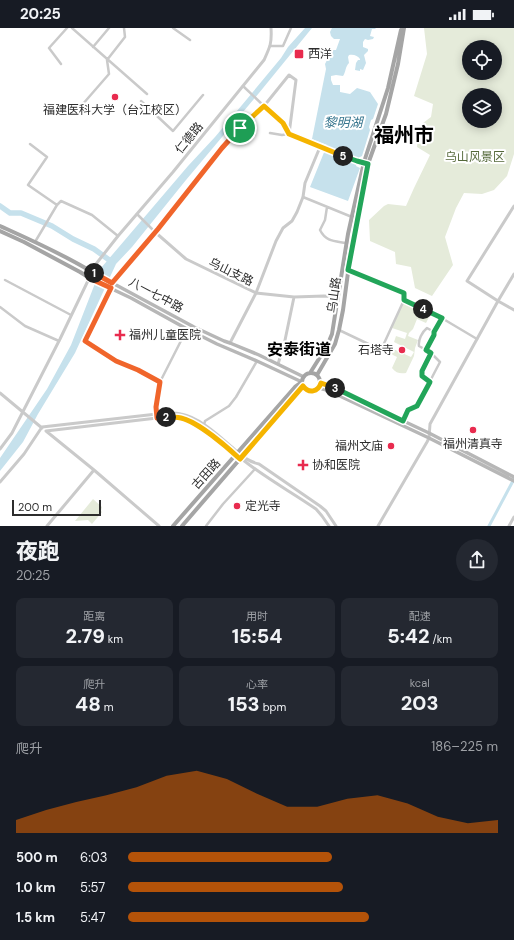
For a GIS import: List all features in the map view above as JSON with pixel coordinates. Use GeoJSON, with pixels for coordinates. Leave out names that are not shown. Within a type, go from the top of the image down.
{"type":"FeatureCollection","features":[{"type":"Feature","properties":{"kind":"main road","name":"乌山路"},"geometry":{"type":"LineString","coordinates":[[310,373],[328,346],[332,334],[346,242],[366,163],[386,114],[398,64],[403,28]]}},
{"type":"Feature","properties":{"kind":"main road","name":"乌山路"},"geometry":{"type":"LineString","coordinates":[[317,375],[334,344],[339,330],[366,163]]}},
{"type":"Feature","properties":{"kind":"main road","name":"八一七中路"},"geometry":{"type":"LineString","coordinates":[[0,226],[83,266],[93,273],[194,327],[304,377]]}},
{"type":"Feature","properties":{"kind":"main road","name":"八一七中路"},"geometry":{"type":"LineString","coordinates":[[0,231],[91,279],[131,298],[187,329],[303,384]]}},
{"type":"Feature","properties":{"kind":"main road"},"geometry":{"type":"LineString","coordinates":[[310,373],[317,375],[320,378],[321,383],[318,388],[316,390],[307,390],[303,384],[304,377],[310,373]]}},
{"type":"Feature","properties":{"kind":"main road"},"geometry":{"type":"LineString","coordinates":[[321,383],[429,433],[509,476],[514,481]]}},
{"type":"Feature","properties":{"kind":"main road","name":"古田路"},"geometry":{"type":"LineString","coordinates":[[173,526],[295,387],[303,384]]}},
{"type":"Feature","properties":{"kind":"main road","name":"古田路"},"geometry":{"type":"LineString","coordinates":[[182,526],[242,458],[303,384]]}},
{"type":"Feature","properties":{"kind":"main road"},"geometry":{"type":"LineString","coordinates":[[318,388],[327,390],[509,476],[514,477]]}},
{"type":"Feature","properties":{"kind":"street"},"geometry":{"type":"LineString","coordinates":[[61,64],[49,48],[67,28]]}},
{"type":"Feature","properties":{"kind":"street"},"geometry":{"type":"LineString","coordinates":[[72,28],[147,94]]}},
{"type":"Feature","properties":{"kind":"street"},"geometry":{"type":"LineString","coordinates":[[93,47],[109,28]]}},
{"type":"Feature","properties":{"kind":"street"},"geometry":{"type":"LineString","coordinates":[[107,60],[125,37],[124,28]]}},
{"type":"Feature","properties":{"kind":"street"},"geometry":{"type":"LineString","coordinates":[[173,28],[190,40]]}},
{"type":"Feature","properties":{"kind":"street","name":"仁德路"},"geometry":{"type":"LineString","coordinates":[[93,273],[100,258],[173,172],[264,60],[270,46],[271,28]]}},
{"type":"Feature","properties":{"kind":"street"},"geometry":{"type":"LineString","coordinates":[[270,46],[283,46],[291,28]]}},
{"type":"Feature","properties":{"kind":"street"},"geometry":{"type":"LineString","coordinates":[[82,105],[110,74],[107,60]]}},
{"type":"Feature","properties":{"kind":"street"},"geometry":{"type":"LineString","coordinates":[[112,283],[230,138],[246,121],[264,106],[290,75],[296,80],[289,134]]}},
{"type":"Feature","properties":{"kind":"street"},"geometry":{"type":"LineString","coordinates":[[243,86],[283,123],[289,134]]}},
{"type":"Feature","properties":{"kind":"street"},"geometry":{"type":"LineString","coordinates":[[141,101],[173,132],[203,95]]}},
{"type":"Feature","properties":{"kind":"street"},"geometry":{"type":"LineString","coordinates":[[270,132],[282,135],[289,134],[325,149],[366,163]]}},
{"type":"Feature","properties":{"kind":"street"},"geometry":{"type":"LineString","coordinates":[[30,144],[47,157],[28,185],[57,205]]}},
{"type":"Feature","properties":{"kind":"street"},"geometry":{"type":"LineString","coordinates":[[230,343],[256,293],[276,241],[283,228],[295,216],[300,207],[305,183],[320,147]]}},
{"type":"Feature","properties":{"kind":"street"},"geometry":{"type":"LineString","coordinates":[[303,197],[352,217]]}},
{"type":"Feature","properties":{"kind":"street"},"geometry":{"type":"LineString","coordinates":[[34,242],[61,201],[92,215],[118,236]]}},
{"type":"Feature","properties":{"kind":"street"},"geometry":{"type":"LineString","coordinates":[[514,206],[467,281],[514,310]]}},
{"type":"Feature","properties":{"kind":"street"},"geometry":{"type":"LineString","coordinates":[[327,207],[325,220],[320,230],[322,235],[327,240],[346,242]]}},
{"type":"Feature","properties":{"kind":"street","name":"乌山支路"},"geometry":{"type":"LineString","coordinates":[[137,214],[186,259],[256,293],[294,297],[337,297]]}},
{"type":"Feature","properties":{"kind":"street"},"geometry":{"type":"LineString","coordinates":[[339,330],[382,350],[404,300],[404,293],[348,270]]}},
{"type":"Feature","properties":{"kind":"street"},"geometry":{"type":"LineString","coordinates":[[0,449],[12,433],[93,273]]}},
{"type":"Feature","properties":{"kind":"street"},"geometry":{"type":"LineString","coordinates":[[378,526],[429,438],[430,424],[514,274]]}},
{"type":"Feature","properties":{"kind":"street"},"geometry":{"type":"LineString","coordinates":[[5,280],[71,316]]}},
{"type":"Feature","properties":{"kind":"street"},"geometry":{"type":"LineString","coordinates":[[111,288],[85,341],[116,361],[138,370],[160,382]]}},
{"type":"Feature","properties":{"kind":"street"},"geometry":{"type":"LineString","coordinates":[[278,364],[284,345],[294,297]]}},
{"type":"Feature","properties":{"kind":"street"},"geometry":{"type":"LineString","coordinates":[[404,300],[442,318],[477,338]]}},
{"type":"Feature","properties":{"kind":"street"},"geometry":{"type":"LineString","coordinates":[[0,307],[25,326],[59,341]]}},
{"type":"Feature","properties":{"kind":"street"},"geometry":{"type":"LineString","coordinates":[[426,350],[442,318]]}},
{"type":"Feature","properties":{"kind":"street"},"geometry":{"type":"LineString","coordinates":[[403,421],[408,410],[417,406],[440,362],[431,353],[420,346],[419,340],[424,330],[427,328],[434,332]]}},
{"type":"Feature","properties":{"kind":"street"},"geometry":{"type":"LineString","coordinates":[[157,416],[156,407],[160,382],[187,329]]}},
{"type":"Feature","properties":{"kind":"street"},"geometry":{"type":"LineString","coordinates":[[430,382],[422,376],[422,371],[431,353]]}},
{"type":"Feature","properties":{"kind":"street"},"geometry":{"type":"LineString","coordinates":[[204,425],[205,421],[229,406],[257,361]]}},
{"type":"Feature","properties":{"kind":"street"},"geometry":{"type":"LineString","coordinates":[[0,393],[94,470],[159,526]]}},
{"type":"Feature","properties":{"kind":"street"},"geometry":{"type":"LineString","coordinates":[[46,431],[175,413],[190,416],[204,425],[237,454]]}},
{"type":"Feature","properties":{"kind":"street"},"geometry":{"type":"LineString","coordinates":[[42,427],[157,416],[175,417],[189,420],[237,454],[255,469],[316,509],[329,526]]}},
{"type":"Feature","properties":{"kind":"street"},"geometry":{"type":"LineString","coordinates":[[0,482],[24,454],[42,427]]}},
{"type":"Feature","properties":{"kind":"street"},"geometry":{"type":"LineString","coordinates":[[242,458],[259,464],[320,506],[326,511],[336,526]]}},
{"type":"Feature","properties":{"kind":"street"},"geometry":{"type":"LineString","coordinates":[[206,526],[223,504],[255,469]]}},
{"type":"Feature","properties":{"kind":"street"},"geometry":{"type":"LineString","coordinates":[[47,526],[94,470]]}},
{"type":"Feature","properties":{"kind":"street"},"geometry":{"type":"LineString","coordinates":[[509,526],[514,517]]}},
{"type":"Feature","properties":{"kind":"green space","name":"乌山风景区"},"geometry":{"type":"Polygon","coordinates":[[[424,28],[514,28],[514,154],[507,176],[494,190],[482,194],[464,193],[456,208],[445,237],[453,265],[432,296],[415,288],[411,267],[396,264],[395,252],[370,241],[369,220],[388,204],[406,206],[430,155],[417,147],[419,126],[431,117],[433,104],[414,96],[427,54],[424,28]]]}},
{"type":"Feature","properties":{"kind":"green space"},"geometry":{"type":"Polygon","coordinates":[[[404,300],[431,313],[426,323],[417,319],[413,329],[409,333],[408,336],[418,340],[414,356],[406,373],[402,373],[397,372],[392,368],[397,357],[389,353],[391,348],[411,357],[414,352],[394,342],[396,336],[405,339],[407,333],[392,328],[404,300]]]}},
{"type":"Feature","properties":{"kind":"green space"},"geometry":{"type":"Polygon","coordinates":[[[93,499],[102,507],[102,512],[92,524],[88,520],[75,521],[93,499]]]}},
{"type":"Feature","properties":{"kind":"water"},"geometry":{"type":"Polygon","coordinates":[[[305,28],[312,28],[132,247],[116,264],[75,353],[23,442],[0,471],[0,458],[47,389],[71,345],[101,268],[188,166],[215,137],[305,28]]]}},
{"type":"Feature","properties":{"kind":"water","name":"黎明湖"},"geometry":{"type":"Polygon","coordinates":[[[332,28],[376,28],[372,29],[370,36],[374,37],[373,39],[365,39],[363,42],[363,47],[368,49],[368,51],[364,55],[366,63],[363,70],[355,70],[356,63],[360,59],[356,56],[349,55],[349,63],[343,76],[331,76],[333,85],[340,85],[340,92],[350,94],[357,88],[370,92],[378,104],[373,119],[371,120],[369,127],[370,130],[362,156],[358,158],[356,166],[360,168],[348,201],[310,187],[327,145],[312,139],[328,53],[332,50],[336,50],[340,39],[334,39],[331,36],[330,32],[332,28]]]}},
{"type":"Feature","properties":{"kind":"waterway"},"geometry":{"type":"LineString","coordinates":[[0,206],[10,213],[21,213],[52,226],[73,239],[94,249],[112,262]]}},
{"type":"Feature","properties":{"kind":"waterway"},"geometry":{"type":"LineString","coordinates":[[489,526],[514,479]]}},
{"type":"Feature","properties":{"kind":"place","name":"西洋"},"geometry":{"type":"Point","coordinates":[299,54]}},
{"type":"Feature","properties":{"kind":"place","name":"福建医科大学（台江校区）"},"geometry":{"type":"Point","coordinates":[115,97]}},
{"type":"Feature","properties":{"kind":"place","name":"福州儿童医院"},"geometry":{"type":"Point","coordinates":[120,335]}},
{"type":"Feature","properties":{"kind":"place","name":"石塔寺"},"geometry":{"type":"Point","coordinates":[402,350]}},
{"type":"Feature","properties":{"kind":"place","name":"福州清真寺"},"geometry":{"type":"Point","coordinates":[473,430]}},
{"type":"Feature","properties":{"kind":"place","name":"福州文庙"},"geometry":{"type":"Point","coordinates":[391,446]}},
{"type":"Feature","properties":{"kind":"place","name":"协和医院"},"geometry":{"type":"Point","coordinates":[303,465]}},
{"type":"Feature","properties":{"kind":"place","name":"定光寺"},"geometry":{"type":"Point","coordinates":[237,506]}},
{"type":"Feature","properties":{"kind":"district","name":"福州市"},"geometry":{"type":"Point","coordinates":[404,135]}},
{"type":"Feature","properties":{"kind":"district","name":"安泰街道"},"geometry":{"type":"Point","coordinates":[299,349]}},
{"type":"Feature","properties":{"kind":"route"},"geometry":{"type":"LineString","coordinates":[[264,106],[283,123],[289,134],[350,159],[368,164],[348,270],[404,293],[404,300],[442,318],[426,350],[431,353],[422,371],[422,376],[430,382],[417,406],[408,410],[403,421],[321,383],[316,390],[313,391],[305,389],[303,386],[240,459],[215,438],[189,420],[175,417],[157,418],[156,407],[160,382],[138,370],[116,361],[85,341],[111,288],[89,278],[92,272],[112,283],[240,128],[264,106]]}}]}
